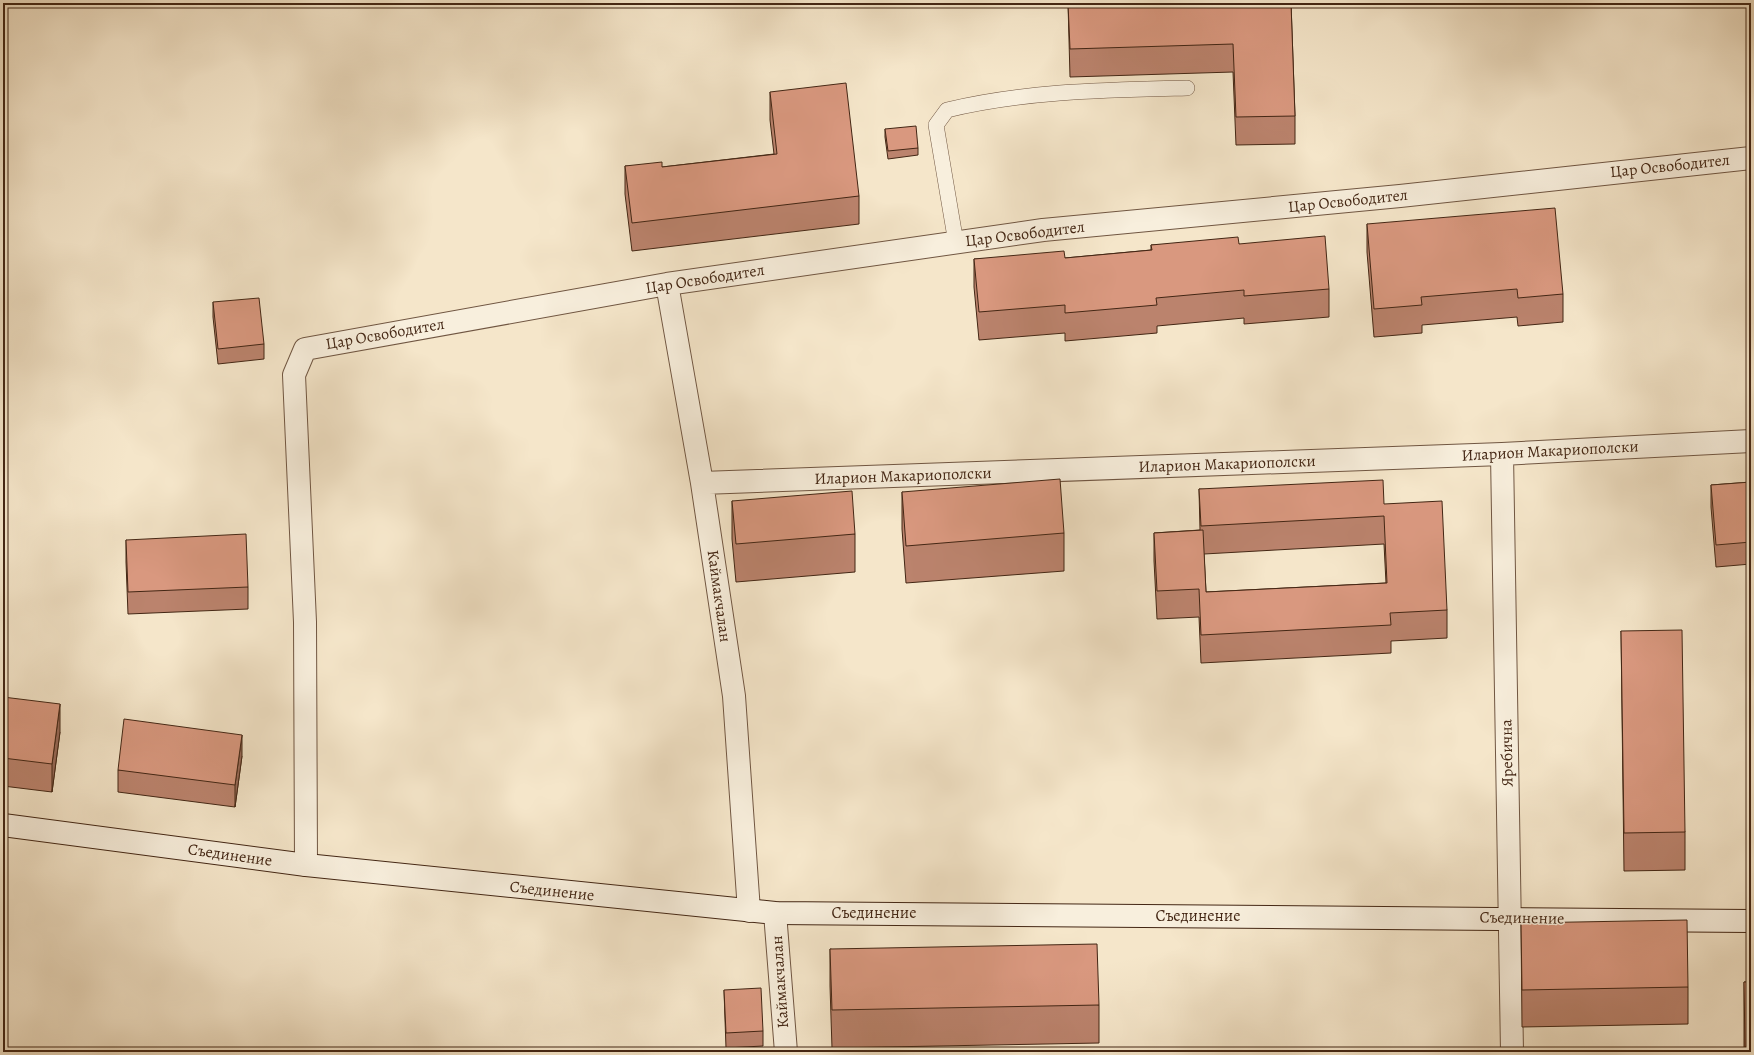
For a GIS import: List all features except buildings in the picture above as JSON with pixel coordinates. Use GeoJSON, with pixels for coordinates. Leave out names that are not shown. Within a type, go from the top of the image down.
{"type":"FeatureCollection","features":[{"type":"Feature","properties":{"kind":"street","name":"Цар Освободител"},"geometry":{"type":"LineString","coordinates":[[306,865],[305,622],[294,375],[305,349],[667,284],[1043,230],[1400,196],[1751,158]]}},
{"type":"Feature","properties":{"kind":"street","name":"Каймакчалан"},"geometry":{"type":"LineString","coordinates":[[667,284],[702,483],[734,696],[749,911]]}},
{"type":"Feature","properties":{"kind":"street","name":"Иларион Макариополски"},"geometry":{"type":"LineString","coordinates":[[702,483],[1502,454],[1751,441]]}},
{"type":"Feature","properties":{"kind":"street","name":"Яребична"},"geometry":{"type":"LineString","coordinates":[[1502,454],[1512,1052]]}},
{"type":"Feature","properties":{"kind":"street","name":"Съединение"},"geometry":{"type":"LineString","coordinates":[[3,825],[306,865],[775,913],[1751,921]]}},
{"type":"Feature","properties":{"kind":"street","name":"Каймакчалан"},"geometry":{"type":"LineString","coordinates":[[775,913],[786,1052]]}},
{"type":"Feature","properties":{"kind":"lane"},"geometry":{"type":"LineString","coordinates":[[956,243],[936,125],[947,110],[975,103],[1081,90],[1187,88]]}}]}
